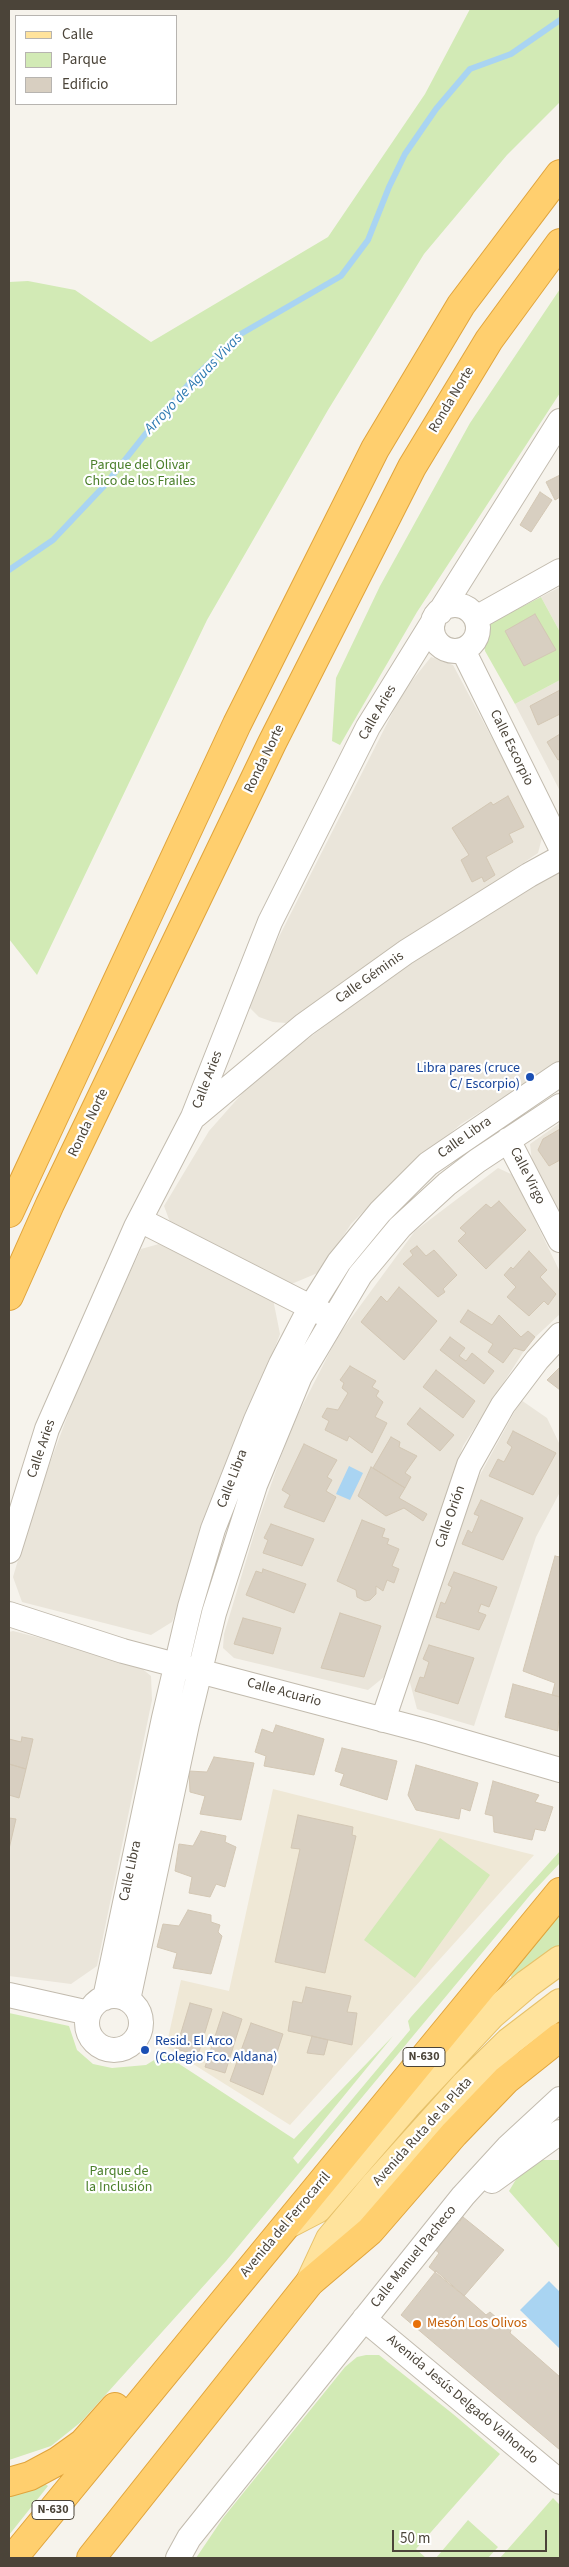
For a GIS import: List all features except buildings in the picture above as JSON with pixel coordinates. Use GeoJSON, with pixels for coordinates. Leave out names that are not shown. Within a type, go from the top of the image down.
{"type":"FeatureCollection","features":[{"type":"Feature","properties":{"kind":"highway"},"geometry":{"type":"LineString","coordinates":[[9,1213],[237,724],[375,450],[461,305],[560,174]]}},
{"type":"Feature","properties":{"kind":"highway","name":"Ronda Norte"},"geometry":{"type":"LineString","coordinates":[[9,1296],[50,1204],[268,752],[412,467],[489,340],[560,243]]}},
{"type":"Feature","properties":{"kind":"highway","name":"Avenida del Ferrocarril"},"geometry":{"type":"LineString","coordinates":[[13,2558],[560,1892]]}},
{"type":"Feature","properties":{"kind":"highway"},"geometry":{"type":"LineString","coordinates":[[91,2558],[310,2282],[370,2231],[454,2134],[506,2080],[560,2037]]}},
{"type":"Feature","properties":{"kind":"highway"},"geometry":{"type":"LineString","coordinates":[[9,2482],[30,2476],[44,2469],[83,2443],[188,2328],[247,2272]]}},
{"type":"Feature","properties":{"kind":"main road","name":"Avenida Ruta de la Plata"},"geometry":{"type":"LineString","coordinates":[[290,2223],[317,2209],[406,2106],[492,2014],[527,1984],[560,1960]]}},
{"type":"Feature","properties":{"kind":"main road","name":"Avenida Ruta de la Plata"},"geometry":{"type":"LineString","coordinates":[[310,2282],[330,2239],[395,2163],[464,2086],[509,2042],[560,2003]]}},
{"type":"Feature","properties":{"kind":"street","name":"Calle Aries"},"geometry":{"type":"LineString","coordinates":[[9,1551],[47,1429],[140,1220],[193,1117],[270,922],[368,727],[560,422]]}},
{"type":"Feature","properties":{"kind":"street"},"geometry":{"type":"LineString","coordinates":[[476,618],[560,571]]}},
{"type":"Feature","properties":{"kind":"street"},"geometry":{"type":"LineString","coordinates":[[458,605],[472,612],[476,618],[478,633],[475,640],[463,650],[449,650],[442,647],[434,636],[436,617],[450,606],[458,605]]}},
{"type":"Feature","properties":{"kind":"street","name":"Calle Escorpio"},"geometry":{"type":"LineString","coordinates":[[463,650],[560,846]]}},
{"type":"Feature","properties":{"kind":"street","name":"Calle Géminis"},"geometry":{"type":"LineString","coordinates":[[193,1117],[304,1025],[406,952],[528,875],[560,858]]}},
{"type":"Feature","properties":{"kind":"street","name":"Calle Libra"},"geometry":{"type":"LineString","coordinates":[[97,2006],[190,1606],[214,1529],[281,1364],[311,1307],[340,1262],[380,1212],[428,1164],[560,1074]]}},
{"type":"Feature","properties":{"kind":"street","name":"Calle Libra"},"geometry":{"type":"LineString","coordinates":[[128,2000],[214,1613],[255,1485],[300,1376],[332,1318],[360,1276],[400,1227],[447,1184],[508,1140],[560,1106]]}},
{"type":"Feature","properties":{"kind":"street","name":"Calle Virgo"},"geometry":{"type":"LineString","coordinates":[[508,1140],[560,1240]]}},
{"type":"Feature","properties":{"kind":"street"},"geometry":{"type":"LineString","coordinates":[[140,1220],[332,1318]]}},
{"type":"Feature","properties":{"kind":"street","name":"Calle Orión"},"geometry":{"type":"LineString","coordinates":[[383,1720],[468,1465],[503,1405],[560,1335]]}},
{"type":"Feature","properties":{"kind":"street","name":"Calle Acuario"},"geometry":{"type":"LineString","coordinates":[[9,1614],[123,1651],[176,1663],[560,1770]]}},
{"type":"Feature","properties":{"kind":"street"},"geometry":{"type":"LineString","coordinates":[[9,1995],[97,2006],[117,1996],[128,2000],[138,2012],[140,2027],[138,2035],[126,2048],[117,2050],[99,2046],[88,2032],[97,2006]]}},
{"type":"Feature","properties":{"kind":"street","name":"Calle Manuel Pacheco"},"geometry":{"type":"LineString","coordinates":[[178,2558],[189,2538],[463,2196],[508,2147],[557,2111]]}},
{"type":"Feature","properties":{"kind":"street","name":"Calle Manuel Pacheco"},"geometry":{"type":"LineString","coordinates":[[463,2196],[476,2194],[560,2132]]}},
{"type":"Feature","properties":{"kind":"street","name":"Avenida Jesús Delgado Valhondo"},"geometry":{"type":"LineString","coordinates":[[364,2319],[560,2482]]}},
{"type":"Feature","properties":{"kind":"shaded area"},"geometry":{"type":"Polygon","coordinates":[[[560,587],[560,632],[541,597],[560,587]]]}},
{"type":"Feature","properties":{"kind":"shaded area"},"geometry":{"type":"Polygon","coordinates":[[[431,657],[453,665],[543,834],[538,853],[286,1023],[273,1022],[259,1017],[250,1008],[252,990],[403,692],[431,657]]]}},
{"type":"Feature","properties":{"kind":"shaded area"},"geometry":{"type":"Polygon","coordinates":[[[560,680],[560,791],[515,704],[560,680]]]}},
{"type":"Feature","properties":{"kind":"shaded area"},"geometry":{"type":"Polygon","coordinates":[[[558,870],[560,875],[560,1062],[461,1124],[392,1183],[351,1224],[320,1272],[289,1285],[170,1222],[164,1206],[209,1131],[254,1080],[402,967],[558,870]]]}},
{"type":"Feature","properties":{"kind":"shaded area"},"geometry":{"type":"Polygon","coordinates":[[[560,1123],[560,1214],[532,1161],[530,1144],[560,1123]]]}},
{"type":"Feature","properties":{"kind":"shaded area"},"geometry":{"type":"Polygon","coordinates":[[[498,1168],[513,1175],[560,1272],[560,1314],[529,1343],[463,1446],[384,1677],[368,1690],[234,1658],[223,1648],[224,1634],[258,1521],[292,1426],[338,1336],[415,1231],[498,1168]]]}},
{"type":"Feature","properties":{"kind":"shaded area"},"geometry":{"type":"Polygon","coordinates":[[[159,1244],[273,1299],[280,1334],[172,1622],[151,1635],[22,1602],[13,1577],[34,1506],[83,1374],[141,1249],[159,1244]]]}},
{"type":"Feature","properties":{"kind":"shaded area"},"geometry":{"type":"Polygon","coordinates":[[[521,1400],[547,1418],[560,1445],[560,1492],[536,1537],[474,1726],[417,1709],[409,1679],[469,1495],[521,1400]]]}},
{"type":"Feature","properties":{"kind":"shaded area"},"geometry":{"type":"Polygon","coordinates":[[[13,1631],[134,1662],[151,1676],[152,1700],[97,1966],[71,1984],[9,1976],[9,1632],[13,1631]]]}},
{"type":"Feature","properties":{"kind":"shaded area"},"geometry":{"type":"Polygon","coordinates":[[[273,1789],[534,1855],[290,2125],[166,2047],[181,1980],[229,1991],[273,1789]]]}},
{"type":"Feature","properties":{"kind":"green space","name":"Parque del Olivar Chico de los Frailes"},"geometry":{"type":"Polygon","coordinates":[[[470,9],[560,9],[560,102],[507,155],[424,254],[328,410],[207,620],[37,975],[9,939],[9,282],[28,281],[75,290],[151,342],[328,237],[425,94],[470,9]]]}},
{"type":"Feature","properties":{"kind":"green space"},"geometry":{"type":"Polygon","coordinates":[[[560,289],[560,393],[417,612],[340,745],[332,741],[336,678],[380,586],[470,423],[560,289]]]}},
{"type":"Feature","properties":{"kind":"green space"},"geometry":{"type":"Polygon","coordinates":[[[541,597],[560,632],[560,680],[515,704],[485,651],[483,639],[485,629],[494,621],[541,597]]]}},
{"type":"Feature","properties":{"kind":"green space"},"geometry":{"type":"Polygon","coordinates":[[[440,1838],[490,1875],[415,1978],[364,1940],[440,1838]]]}},
{"type":"Feature","properties":{"kind":"green space","name":"Parque de la Inclusión"},"geometry":{"type":"Polygon","coordinates":[[[560,1851],[560,1863],[531,1894],[226,2261],[81,2422],[51,2446],[9,2460],[9,2013],[69,2026],[77,2050],[93,2064],[112,2068],[146,2065],[164,2054],[294,2139],[393,2036],[293,2158],[298,2164],[410,2030],[408,2021],[411,2017],[560,1851]]]}},
{"type":"Feature","properties":{"kind":"green space"},"geometry":{"type":"Polygon","coordinates":[[[560,1914],[560,1947],[514,1980],[512,1979],[511,1976],[517,1966],[560,1914]]]}},
{"type":"Feature","properties":{"kind":"green space"},"geometry":{"type":"Polygon","coordinates":[[[535,2160],[560,2160],[560,2249],[509,2191],[521,2171],[535,2160]]]}},
{"type":"Feature","properties":{"kind":"green space"},"geometry":{"type":"Polygon","coordinates":[[[379,2355],[500,2454],[416,2549],[426,2558],[196,2558],[223,2518],[345,2367],[357,2357],[379,2355]]]}},
{"type":"Feature","properties":{"kind":"green space"},"geometry":{"type":"Polygon","coordinates":[[[44,2483],[48,2486],[9,2535],[9,2494],[44,2483]]]}},
{"type":"Feature","properties":{"kind":"green space"},"geometry":{"type":"Polygon","coordinates":[[[553,2498],[560,2505],[560,2558],[500,2558],[553,2498]]]}},
{"type":"Feature","properties":{"kind":"green space"},"geometry":{"type":"Polygon","coordinates":[[[468,2520],[498,2547],[488,2558],[436,2558],[468,2520]]]}},
{"type":"Feature","properties":{"kind":"water"},"geometry":{"type":"Polygon","coordinates":[[[349,1466],[363,1473],[350,1500],[336,1494],[349,1466]]]}},
{"type":"Feature","properties":{"kind":"water"},"geometry":{"type":"Polygon","coordinates":[[[549,2281],[560,2292],[560,2349],[520,2310],[549,2281]]]}},
{"type":"Feature","properties":{"kind":"waterway","name":"Arroyo de Aguas Vivas"},"geometry":{"type":"LineString","coordinates":[[9,570],[53,540],[105,485],[155,422],[197,375],[239,335],[341,276],[368,240],[389,187],[405,154],[436,109],[470,69],[511,54],[560,20]]}},
{"type":"Feature","properties":{"kind":"place","name":"Libra pares (cruce C/ Escorpio)"},"geometry":{"type":"Point","coordinates":[530,1077]}},
{"type":"Feature","properties":{"kind":"place","name":"Resid. El Arco (Colegio Fco. Aldana)"},"geometry":{"type":"Point","coordinates":[145,2050]}},
{"type":"Feature","properties":{"kind":"place","name":"Mesón Los Olivos"},"geometry":{"type":"Point","coordinates":[417,2324]}}]}
